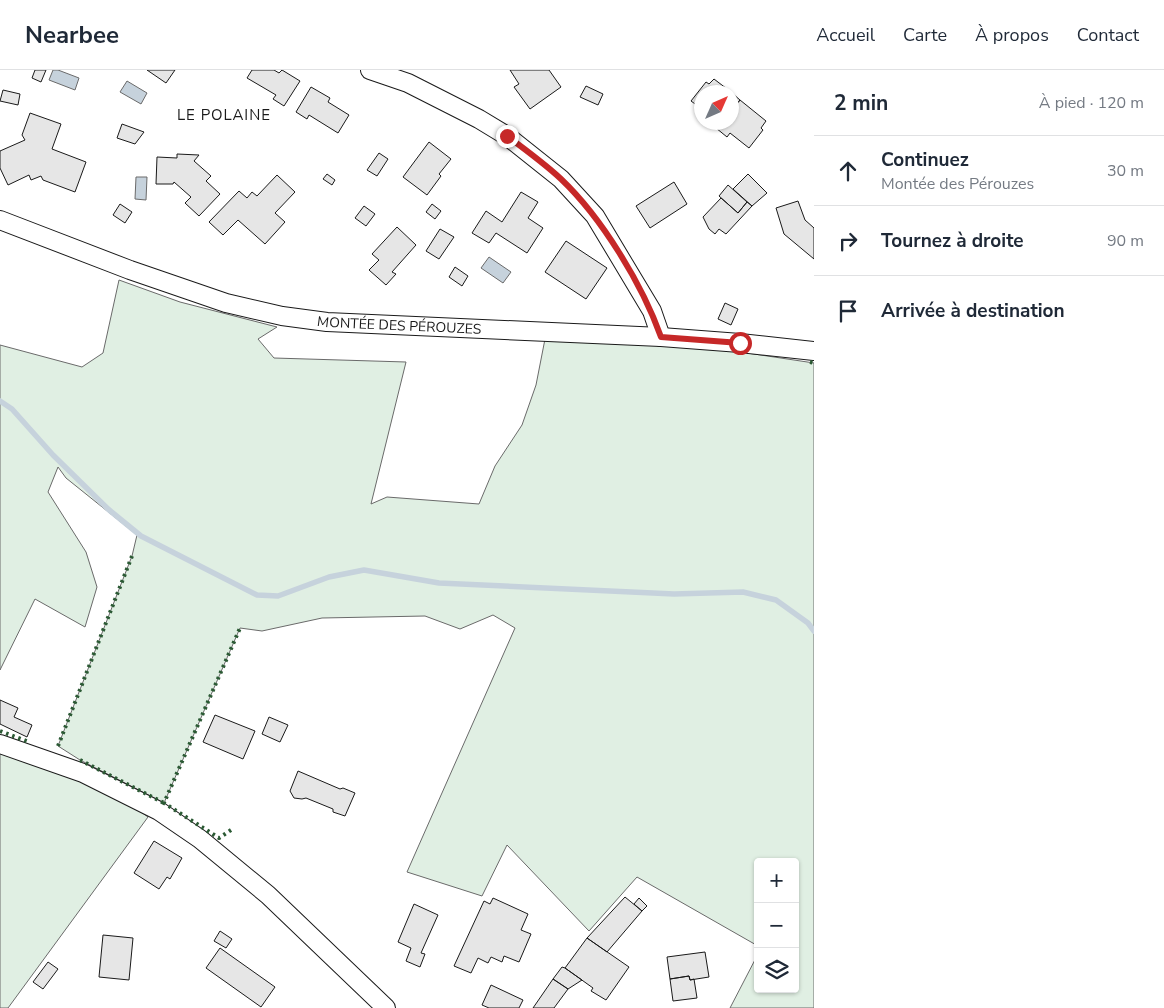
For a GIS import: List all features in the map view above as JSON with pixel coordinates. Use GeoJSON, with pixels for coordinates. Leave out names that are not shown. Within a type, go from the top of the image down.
{"type":"FeatureCollection","features":[{"type":"Feature","properties":{"kind":"street"},"geometry":{"type":"LineString","coordinates":[[370,70],[408,83],[479,119],[507,136],[561,179],[596,216],[652,311],[661,337]]}},
{"type":"Feature","properties":{"kind":"street","name":"MONTÉE DES PÉROUZES"},"geometry":{"type":"LineString","coordinates":[[0,220],[139,273],[226,302],[282,316],[327,322],[661,337],[740,343],[814,352]]}},
{"type":"Feature","properties":{"kind":"street"},"geometry":{"type":"LineString","coordinates":[[0,744],[91,777],[159,812],[200,839],[268,895],[386,1008]]}},
{"type":"Feature","properties":{"kind":"green space"},"geometry":{"type":"Polygon","coordinates":[[[119,280],[180,302],[277,327],[258,339],[274,358],[406,362],[371,504],[387,497],[479,504],[495,466],[522,425],[536,385],[545,339],[714,348],[814,363],[814,1008],[730,1008],[754,962],[754,993],[799,993],[799,858],[754,858],[754,944],[637,877],[589,931],[507,845],[482,896],[407,872],[515,628],[493,615],[460,629],[425,616],[322,618],[262,631],[240,628],[164,803],[80,760],[58,746],[132,556],[137,535],[66,478],[58,467],[48,492],[86,552],[97,587],[85,627],[35,599],[0,670],[0,345],[82,367],[103,353],[119,280]]]}},
{"type":"Feature","properties":{"kind":"green space"},"geometry":{"type":"Polygon","coordinates":[[[0,752],[96,786],[132,805],[148,817],[8,1008],[0,1008],[0,752]]]}},
{"type":"Feature","properties":{"kind":"shaded area"},"geometry":{"type":"Polygon","coordinates":[[[53,70],[79,78],[75,90],[49,80],[53,70]]]}},
{"type":"Feature","properties":{"kind":"shaded area"},"geometry":{"type":"Polygon","coordinates":[[[127,81],[147,93],[141,104],[120,92],[127,81]]]}},
{"type":"Feature","properties":{"kind":"shaded area"},"geometry":{"type":"Polygon","coordinates":[[[136,177],[147,177],[146,200],[135,199],[136,177]]]}},
{"type":"Feature","properties":{"kind":"shaded area"},"geometry":{"type":"Polygon","coordinates":[[[489,257],[511,272],[503,283],[481,268],[489,257]]]}},
{"type":"Feature","properties":{"kind":"building"},"geometry":{"type":"Polygon","coordinates":[[[35,70],[46,70],[41,82],[32,78],[35,70]]]}},
{"type":"Feature","properties":{"kind":"building"},"geometry":{"type":"Polygon","coordinates":[[[147,70],[175,70],[166,83],[147,70]]]}},
{"type":"Feature","properties":{"kind":"building"},"geometry":{"type":"Polygon","coordinates":[[[252,70],[274,70],[279,73],[282,70],[300,81],[284,106],[273,99],[276,95],[247,78],[252,70]]]}},
{"type":"Feature","properties":{"kind":"building"},"geometry":{"type":"Polygon","coordinates":[[[510,70],[549,70],[561,87],[530,109],[514,87],[519,84],[510,70]]]}},
{"type":"Feature","properties":{"kind":"building"},"geometry":{"type":"Polygon","coordinates":[[[714,79],[722,85],[704,85],[706,82],[709,84],[714,79]]]}},
{"type":"Feature","properties":{"kind":"building"},"geometry":{"type":"Polygon","coordinates":[[[586,86],[603,94],[598,105],[580,97],[586,86]]]}},
{"type":"Feature","properties":{"kind":"building"},"geometry":{"type":"Polygon","coordinates":[[[311,87],[330,98],[328,102],[349,115],[338,133],[309,115],[307,119],[296,112],[311,87]]]}},
{"type":"Feature","properties":{"kind":"building"},"geometry":{"type":"Polygon","coordinates":[[[3,90],[20,94],[18,105],[0,101],[3,90]]]}},
{"type":"Feature","properties":{"kind":"building"},"geometry":{"type":"Polygon","coordinates":[[[740,100],[766,121],[761,128],[763,130],[749,148],[730,133],[727,137],[718,130],[739,130],[740,100]]]}},
{"type":"Feature","properties":{"kind":"building"},"geometry":{"type":"Polygon","coordinates":[[[30,113],[61,124],[52,149],[86,162],[75,192],[43,180],[41,176],[31,180],[29,175],[8,185],[0,168],[0,151],[25,140],[22,135],[30,113]]]}},
{"type":"Feature","properties":{"kind":"building"},"geometry":{"type":"Polygon","coordinates":[[[122,124],[144,132],[135,144],[117,138],[122,124]]]}},
{"type":"Feature","properties":{"kind":"building"},"geometry":{"type":"Polygon","coordinates":[[[429,142],[451,159],[439,174],[441,176],[427,195],[403,177],[429,142]]]}},
{"type":"Feature","properties":{"kind":"building"},"geometry":{"type":"Polygon","coordinates":[[[379,153],[388,159],[377,176],[367,170],[379,153]]]}},
{"type":"Feature","properties":{"kind":"building"},"geometry":{"type":"Polygon","coordinates":[[[177,154],[199,155],[194,161],[211,176],[206,181],[220,194],[199,216],[185,203],[191,197],[174,182],[173,184],[156,184],[157,157],[177,158],[177,154]]]}},
{"type":"Feature","properties":{"kind":"building"},"geometry":{"type":"Polygon","coordinates":[[[327,174],[335,180],[332,185],[323,179],[327,174]]]}},
{"type":"Feature","properties":{"kind":"building"},"geometry":{"type":"Polygon","coordinates":[[[748,174],[767,193],[752,206],[733,189],[748,174]]]}},
{"type":"Feature","properties":{"kind":"building"},"geometry":{"type":"Polygon","coordinates":[[[277,175],[295,192],[275,213],[285,222],[265,244],[238,220],[223,235],[209,222],[239,191],[247,198],[252,192],[257,196],[277,175]]]}},
{"type":"Feature","properties":{"kind":"building"},"geometry":{"type":"Polygon","coordinates":[[[674,182],[687,204],[650,228],[636,206],[674,182]]]}},
{"type":"Feature","properties":{"kind":"building"},"geometry":{"type":"Polygon","coordinates":[[[728,185],[747,202],[738,213],[719,196],[728,185]]]}},
{"type":"Feature","properties":{"kind":"building"},"geometry":{"type":"Polygon","coordinates":[[[521,192],[538,202],[528,218],[543,228],[527,253],[496,233],[489,243],[472,233],[486,211],[502,222],[521,192]]]}},
{"type":"Feature","properties":{"kind":"building"},"geometry":{"type":"Polygon","coordinates":[[[721,198],[738,213],[747,202],[752,206],[726,234],[719,229],[715,234],[709,229],[703,217],[721,198]]]}},
{"type":"Feature","properties":{"kind":"building"},"geometry":{"type":"Polygon","coordinates":[[[798,201],[805,220],[814,228],[814,259],[784,234],[776,208],[798,201]]]}},
{"type":"Feature","properties":{"kind":"building"},"geometry":{"type":"Polygon","coordinates":[[[120,204],[132,212],[125,223],[113,215],[120,204]]]}},
{"type":"Feature","properties":{"kind":"building"},"geometry":{"type":"Polygon","coordinates":[[[432,204],[441,211],[435,219],[426,212],[432,204]]]}},
{"type":"Feature","properties":{"kind":"building"},"geometry":{"type":"Polygon","coordinates":[[[364,206],[375,214],[366,226],[355,218],[364,206]]]}},
{"type":"Feature","properties":{"kind":"building"},"geometry":{"type":"Polygon","coordinates":[[[397,227],[416,245],[392,272],[396,274],[386,285],[369,270],[379,260],[372,254],[397,227]]]}},
{"type":"Feature","properties":{"kind":"building"},"geometry":{"type":"Polygon","coordinates":[[[440,229],[454,237],[439,259],[426,251],[440,229]]]}},
{"type":"Feature","properties":{"kind":"building"},"geometry":{"type":"Polygon","coordinates":[[[566,241],[607,268],[586,299],[545,272],[566,241]]]}},
{"type":"Feature","properties":{"kind":"building"},"geometry":{"type":"Polygon","coordinates":[[[455,267],[468,276],[462,286],[449,277],[455,267]]]}},
{"type":"Feature","properties":{"kind":"building"},"geometry":{"type":"Polygon","coordinates":[[[725,303],[738,309],[731,325],[718,319],[725,303]]]}},
{"type":"Feature","properties":{"kind":"building"},"geometry":{"type":"Polygon","coordinates":[[[0,700],[18,708],[14,717],[32,725],[27,737],[0,724],[0,700]]]}},
{"type":"Feature","properties":{"kind":"building"},"geometry":{"type":"Polygon","coordinates":[[[215,715],[255,731],[243,759],[203,742],[215,715]]]}},
{"type":"Feature","properties":{"kind":"building"},"geometry":{"type":"Polygon","coordinates":[[[269,717],[288,725],[280,742],[262,734],[269,717]]]}},
{"type":"Feature","properties":{"kind":"building"},"geometry":{"type":"Polygon","coordinates":[[[298,771],[340,789],[343,788],[355,793],[345,816],[306,798],[294,798],[290,791],[298,771]]]}},
{"type":"Feature","properties":{"kind":"building"},"geometry":{"type":"Polygon","coordinates":[[[154,841],[182,858],[170,879],[167,877],[159,889],[134,873],[154,841]]]}},
{"type":"Feature","properties":{"kind":"building"},"geometry":{"type":"Polygon","coordinates":[[[625,897],[642,911],[607,952],[587,938],[625,897]]]}},
{"type":"Feature","properties":{"kind":"building"},"geometry":{"type":"Polygon","coordinates":[[[493,898],[528,914],[521,930],[531,934],[519,962],[504,956],[502,962],[491,957],[488,963],[478,958],[471,973],[454,966],[484,901],[490,904],[493,898]]]}},
{"type":"Feature","properties":{"kind":"building"},"geometry":{"type":"Polygon","coordinates":[[[639,898],[647,906],[642,911],[634,904],[639,898]]]}},
{"type":"Feature","properties":{"kind":"building"},"geometry":{"type":"Polygon","coordinates":[[[414,904],[438,915],[421,953],[425,954],[420,967],[406,961],[411,948],[398,942],[414,904]]]}},
{"type":"Feature","properties":{"kind":"building"},"geometry":{"type":"Polygon","coordinates":[[[220,931],[232,939],[226,948],[214,941],[220,931]]]}},
{"type":"Feature","properties":{"kind":"building"},"geometry":{"type":"Polygon","coordinates":[[[103,935],[133,938],[129,980],[99,977],[103,935]]]}},
{"type":"Feature","properties":{"kind":"building"},"geometry":{"type":"Polygon","coordinates":[[[587,938],[629,967],[606,1000],[591,991],[593,988],[565,968],[587,938]]]}},
{"type":"Feature","properties":{"kind":"building"},"geometry":{"type":"Polygon","coordinates":[[[220,948],[275,987],[261,1007],[206,968],[220,948]]]}},
{"type":"Feature","properties":{"kind":"building"},"geometry":{"type":"Polygon","coordinates":[[[705,952],[709,977],[690,980],[689,976],[670,979],[667,957],[705,952]]]}},
{"type":"Feature","properties":{"kind":"building"},"geometry":{"type":"Polygon","coordinates":[[[48,962],[58,969],[43,989],[33,982],[48,962]]]}},
{"type":"Feature","properties":{"kind":"building"},"geometry":{"type":"Polygon","coordinates":[[[562,967],[582,980],[568,989],[553,979],[562,967]]]}},
{"type":"Feature","properties":{"kind":"building"},"geometry":{"type":"Polygon","coordinates":[[[689,976],[690,980],[694,979],[697,998],[673,1001],[670,979],[689,976]]]}},
{"type":"Feature","properties":{"kind":"building"},"geometry":{"type":"Polygon","coordinates":[[[553,979],[568,989],[554,1008],[533,1008],[553,979]]]}},
{"type":"Feature","properties":{"kind":"building"},"geometry":{"type":"Polygon","coordinates":[[[491,985],[523,1000],[519,1008],[489,1008],[482,1005],[491,985]]]}},
{"type":"Feature","properties":{"kind":"waterway"},"geometry":{"type":"LineString","coordinates":[[0,401],[12,409],[53,455],[108,509],[141,536],[257,595],[278,596],[329,577],[364,570],[439,583],[674,594],[743,592],[776,600],[808,623],[814,631]]}},
{"type":"Feature","properties":{"kind":"hedge"},"geometry":{"type":"LineString","coordinates":[[810,362],[814,363]]}},
{"type":"Feature","properties":{"kind":"hedge"},"geometry":{"type":"LineString","coordinates":[[58,746],[132,556]]}},
{"type":"Feature","properties":{"kind":"hedge"},"geometry":{"type":"LineString","coordinates":[[231,830],[219,838],[164,803],[240,628]]}},
{"type":"Feature","properties":{"kind":"hedge"},"geometry":{"type":"LineString","coordinates":[[0,731],[29,742]]}},
{"type":"Feature","properties":{"kind":"hedge"},"geometry":{"type":"LineString","coordinates":[[80,760],[164,803]]}},
{"type":"Feature","properties":{"kind":"district","name":"LE POLAINE"},"geometry":{"type":"Point","coordinates":[224,115]}},
{"type":"Feature","properties":{"kind":"route"},"geometry":{"type":"LineString","coordinates":[[507,136],[561,179],[596,216],[652,311],[661,337],[740,343]]}}]}
